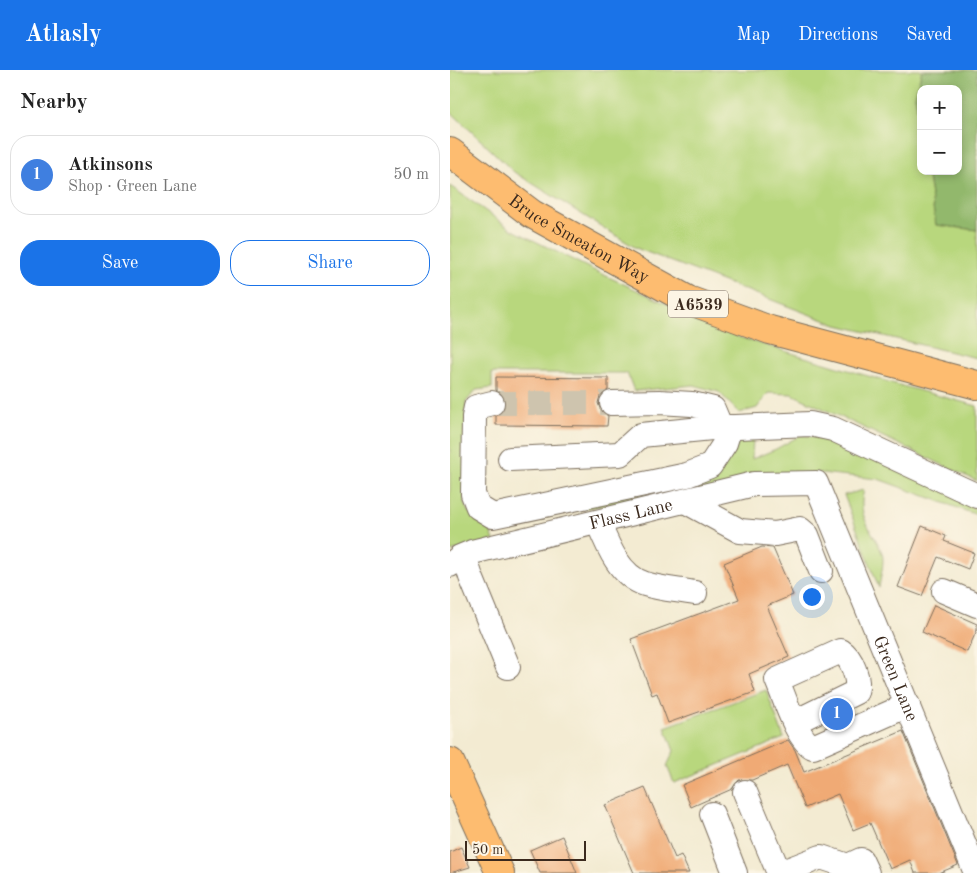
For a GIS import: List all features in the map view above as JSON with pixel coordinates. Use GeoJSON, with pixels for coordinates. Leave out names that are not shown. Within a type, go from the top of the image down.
{"type":"FeatureCollection","features":[{"type":"Feature","properties":{"kind":"main road","name":"Bruce Smeaton Way"},"geometry":{"type":"LineString","coordinates":[[451,152],[532,214],[688,300],[770,330],[977,385]]}},
{"type":"Feature","properties":{"kind":"main road"},"geometry":{"type":"LineString","coordinates":[[450,762],[494,871]]}},
{"type":"Feature","properties":{"kind":"street"},"geometry":{"type":"LineString","coordinates":[[492,402],[476,407],[474,417],[473,494],[478,507],[493,516],[687,475],[710,466],[734,427]]}},
{"type":"Feature","properties":{"kind":"street"},"geometry":{"type":"LineString","coordinates":[[612,403],[692,404],[713,410],[734,427]]}},
{"type":"Feature","properties":{"kind":"street"},"geometry":{"type":"LineString","coordinates":[[510,459],[620,454],[641,436],[734,427],[810,424],[833,429],[977,496]]}},
{"type":"Feature","properties":{"kind":"street","name":"Flass Lane"},"geometry":{"type":"LineString","coordinates":[[457,560],[598,522],[754,484],[816,483]]}},
{"type":"Feature","properties":{"kind":"street","name":"Green Lane"},"geometry":{"type":"LineString","coordinates":[[816,483],[976,873]]}},
{"type":"Feature","properties":{"kind":"street"},"geometry":{"type":"LineString","coordinates":[[685,500],[740,531],[775,534],[800,529],[807,535],[821,571]]}},
{"type":"Feature","properties":{"kind":"street"},"geometry":{"type":"LineString","coordinates":[[598,522],[612,556],[620,566],[644,584],[695,594]]}},
{"type":"Feature","properties":{"kind":"street"},"geometry":{"type":"LineString","coordinates":[[457,560],[471,577],[508,667]]}},
{"type":"Feature","properties":{"kind":"street"},"geometry":{"type":"LineString","coordinates":[[944,591],[975,598]]}},
{"type":"Feature","properties":{"kind":"street"},"geometry":{"type":"LineString","coordinates":[[795,722],[802,739],[812,747],[908,705]]}},
{"type":"Feature","properties":{"kind":"street"},"geometry":{"type":"LineString","coordinates":[[745,792],[779,873],[821,857],[848,866],[861,860],[867,873]]}},
{"type":"Feature","properties":{"kind":"street"},"geometry":{"type":"LineString","coordinates":[[712,814],[735,873]]}},
{"type":"Feature","properties":{"kind":"green space"},"geometry":{"type":"Polygon","coordinates":[[[450,70],[922,70],[915,96],[917,108],[917,175],[928,175],[936,225],[977,230],[977,358],[837,325],[636,248],[514,172],[450,111],[450,70]]]}},
{"type":"Feature","properties":{"kind":"green space"},"geometry":{"type":"Polygon","coordinates":[[[922,70],[977,70],[977,230],[936,225],[928,175],[962,175],[962,85],[918,85],[922,70]]]}},
{"type":"Feature","properties":{"kind":"green space"},"geometry":{"type":"Polygon","coordinates":[[[917,89],[917,108],[915,96],[917,89]]]}},
{"type":"Feature","properties":{"kind":"green space"},"geometry":{"type":"Polygon","coordinates":[[[450,186],[511,229],[591,269],[741,338],[895,384],[977,406],[977,481],[792,394],[768,393],[757,408],[739,413],[719,392],[694,385],[634,391],[627,373],[492,373],[492,388],[476,390],[466,402],[464,502],[468,512],[709,473],[741,441],[753,439],[752,459],[776,449],[801,435],[822,438],[954,492],[977,511],[977,515],[878,479],[820,473],[487,523],[494,540],[450,552],[450,186]]]}},
{"type":"Feature","properties":{"kind":"green space"},"geometry":{"type":"Polygon","coordinates":[[[864,490],[862,508],[864,516],[883,557],[879,588],[844,495],[864,490]]]}},
{"type":"Feature","properties":{"kind":"green space"},"geometry":{"type":"Polygon","coordinates":[[[766,690],[784,738],[674,783],[667,766],[674,751],[665,727],[766,690]]]}},
{"type":"Feature","properties":{"kind":"building"},"geometry":{"type":"Polygon","coordinates":[[[496,377],[608,378],[608,390],[600,396],[598,403],[601,411],[608,416],[607,426],[496,425],[496,416],[502,412],[505,400],[502,394],[496,390],[496,377]]]}},
{"type":"Feature","properties":{"kind":"building"},"geometry":{"type":"Polygon","coordinates":[[[922,526],[946,536],[944,541],[974,553],[968,569],[938,557],[922,596],[898,587],[922,526]]]}},
{"type":"Feature","properties":{"kind":"building"},"geometry":{"type":"Polygon","coordinates":[[[762,547],[773,548],[793,595],[767,606],[789,657],[749,674],[755,692],[668,723],[657,693],[652,695],[631,639],[739,599],[724,563],[762,547]]]}},
{"type":"Feature","properties":{"kind":"building"},"geometry":{"type":"Polygon","coordinates":[[[934,605],[977,624],[977,630],[967,652],[922,632],[934,605]]]}},
{"type":"Feature","properties":{"kind":"building"},"geometry":{"type":"Polygon","coordinates":[[[903,731],[958,865],[939,873],[915,873],[910,860],[890,869],[870,823],[853,830],[838,794],[805,808],[787,765],[752,780],[739,780],[732,789],[691,807],[682,785],[788,740],[795,750],[804,772],[903,731]]]}},
{"type":"Feature","properties":{"kind":"building"},"geometry":{"type":"Polygon","coordinates":[[[645,788],[675,858],[681,855],[689,873],[634,873],[605,805],[645,788]]]}},
{"type":"Feature","properties":{"kind":"building"},"geometry":{"type":"Polygon","coordinates":[[[562,836],[577,873],[540,873],[530,850],[562,836]]]}},
{"type":"Feature","properties":{"kind":"building"},"geometry":{"type":"Polygon","coordinates":[[[461,847],[470,867],[450,873],[450,852],[461,847]]]}},
{"type":"Feature","properties":{"kind":"tunnel"},"geometry":{"type":"LineString","coordinates":[[492,403],[612,403]]}},
{"type":"Feature","properties":{"kind":"place","name":"Atkinsons"},"geometry":{"type":"Point","coordinates":[837,714]}}]}
